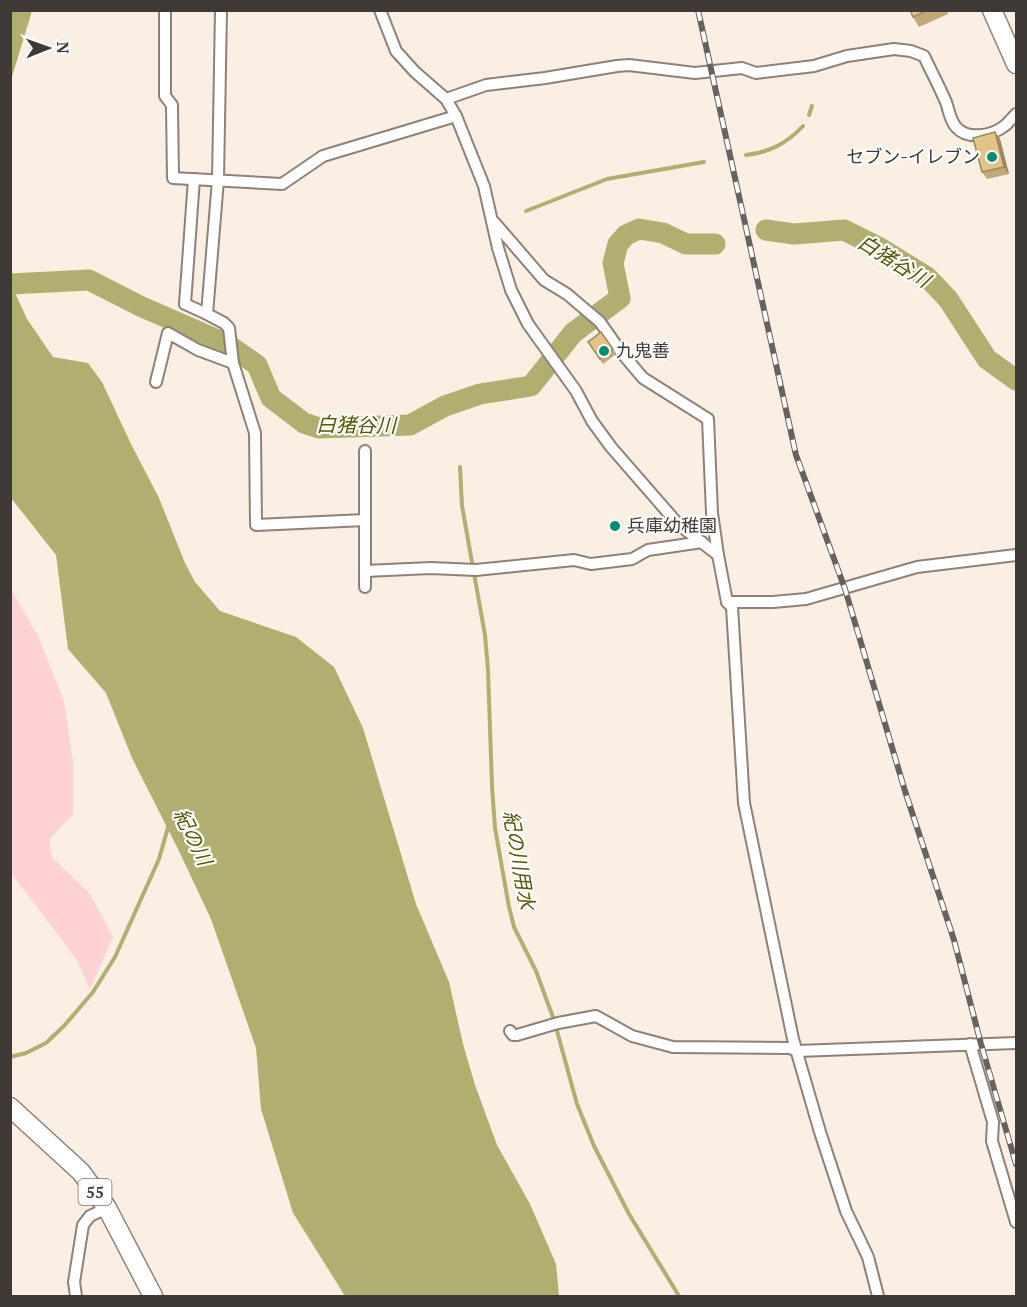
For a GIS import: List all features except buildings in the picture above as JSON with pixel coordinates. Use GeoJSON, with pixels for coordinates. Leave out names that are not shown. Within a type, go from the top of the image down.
{"type":"FeatureCollection","features":[{"type":"Feature","properties":{"kind":"main road"},"geometry":{"type":"LineString","coordinates":[[992,10],[1017,64]]}},
{"type":"Feature","properties":{"kind":"main road","name":"55"},"geometry":{"type":"LineString","coordinates":[[10,1107],[81,1172],[107,1208],[153,1296]]}},
{"type":"Feature","properties":{"kind":"street"},"geometry":{"type":"LineString","coordinates":[[165,10],[165,96],[172,105],[173,178],[282,184],[323,156],[456,116]]}},
{"type":"Feature","properties":{"kind":"street"},"geometry":{"type":"LineString","coordinates":[[207,314],[218,180],[221,10]]}},
{"type":"Feature","properties":{"kind":"street"},"geometry":{"type":"LineString","coordinates":[[380,10],[396,51],[415,72],[446,99],[456,116],[484,186],[498,248],[511,290],[528,324],[576,391],[592,421],[611,447],[678,524],[718,555]]}},
{"type":"Feature","properties":{"kind":"street"},"geometry":{"type":"LineString","coordinates":[[446,99],[486,85],[617,66],[629,65],[695,73],[742,68],[756,73],[813,66],[865,52],[894,49],[911,51],[924,56],[947,104],[950,117],[963,133],[969,136],[990,133],[1003,127],[1017,114]]}},
{"type":"Feature","properties":{"kind":"street"},"geometry":{"type":"LineString","coordinates":[[194,179],[185,304],[224,323],[229,328],[233,363],[255,433],[256,525],[365,520]]}},
{"type":"Feature","properties":{"kind":"street"},"geometry":{"type":"LineString","coordinates":[[492,220],[544,280],[567,294],[594,316],[643,378],[708,419],[712,513],[727,602],[732,607],[744,803],[791,1028],[820,1132],[846,1211],[868,1257],[878,1296]]}},
{"type":"Feature","properties":{"kind":"street"},"geometry":{"type":"LineString","coordinates":[[156,382],[168,333],[198,350],[233,363]]}},
{"type":"Feature","properties":{"kind":"street"},"geometry":{"type":"LineString","coordinates":[[364,452],[365,587]]}},
{"type":"Feature","properties":{"kind":"street"},"geometry":{"type":"LineString","coordinates":[[365,571],[431,568],[473,570],[574,560],[591,564],[632,559],[648,550],[702,542]]}},
{"type":"Feature","properties":{"kind":"street"},"geometry":{"type":"LineString","coordinates":[[727,602],[806,599],[917,567],[1017,555]]}},
{"type":"Feature","properties":{"kind":"street"},"geometry":{"type":"LineString","coordinates":[[510,1031],[513,1035],[517,1035],[555,1023],[596,1016],[633,1036],[673,1047],[790,1048],[798,1050],[1017,1043]]}},
{"type":"Feature","properties":{"kind":"street"},"geometry":{"type":"LineString","coordinates":[[969,1044],[993,1122],[992,1142],[1017,1222]]}},
{"type":"Feature","properties":{"kind":"street"},"geometry":{"type":"LineString","coordinates":[[76,1296],[74,1282],[82,1225],[90,1216],[107,1208]]}},
{"type":"Feature","properties":{"kind":"shaded area"},"geometry":{"type":"Polygon","coordinates":[[[10,588],[38,636],[64,701],[73,762],[73,814],[49,840],[52,857],[90,894],[113,937],[90,989],[77,960],[11,873],[10,588]]]}},
{"type":"Feature","properties":{"kind":"water"},"geometry":{"type":"Polygon","coordinates":[[[10,11],[32,11],[11,80],[10,11]]]}},
{"type":"Feature","properties":{"kind":"water","name":"紀の川"},"geometry":{"type":"Polygon","coordinates":[[[10,282],[27,319],[53,357],[88,363],[102,382],[159,498],[195,582],[220,611],[296,637],[334,667],[363,728],[416,904],[449,982],[475,1085],[497,1145],[530,1204],[556,1264],[559,1296],[345,1296],[293,1213],[261,1109],[256,1048],[211,919],[132,758],[106,693],[68,649],[56,555],[11,498],[10,282]]]}},
{"type":"Feature","properties":{"kind":"waterway","name":"紀の川用水"},"geometry":{"type":"LineString","coordinates":[[809,115],[812,106]]}},
{"type":"Feature","properties":{"kind":"waterway","name":"紀の川用水"},"geometry":{"type":"LineString","coordinates":[[746,155],[763,152],[777,146],[803,126]]}},
{"type":"Feature","properties":{"kind":"waterway","name":"紀の川用水"},"geometry":{"type":"LineString","coordinates":[[526,211],[607,179],[704,162]]}},
{"type":"Feature","properties":{"kind":"waterway","name":"白猪谷川"},"geometry":{"type":"LineString","coordinates":[[10,284],[89,280],[140,306],[227,344],[257,365],[271,398],[304,423],[319,428],[410,425],[445,406],[480,394],[531,386],[573,333],[620,298],[613,263],[618,244],[626,235],[639,229],[663,233],[686,244],[715,244]]}},
{"type":"Feature","properties":{"kind":"waterway","name":"白猪谷川"},"geometry":{"type":"LineString","coordinates":[[766,230],[794,234],[844,230],[880,248],[927,277],[948,299],[987,359],[1016,380]]}},
{"type":"Feature","properties":{"kind":"waterway","name":"紀の川用水"},"geometry":{"type":"LineString","coordinates":[[460,467],[462,506],[485,635],[495,828],[514,927],[536,971],[554,1020],[577,1104],[594,1146],[629,1214],[679,1296]]}},
{"type":"Feature","properties":{"kind":"waterway","name":"紀の川"},"geometry":{"type":"LineString","coordinates":[[10,1057],[26,1053],[46,1043],[93,992],[115,957],[159,859],[169,824]]}},
{"type":"Feature","properties":{"kind":"railway"},"geometry":{"type":"LineString","coordinates":[[698,10],[796,455],[845,589],[905,791],[954,940],[1016,1164]]}},
{"type":"Feature","properties":{"kind":"place","name":"セブン-イレブン"},"geometry":{"type":"Point","coordinates":[992,157]}},
{"type":"Feature","properties":{"kind":"place","name":"九鬼善"},"geometry":{"type":"Point","coordinates":[604,351]}},
{"type":"Feature","properties":{"kind":"place","name":"兵庫幼稚園"},"geometry":{"type":"Point","coordinates":[615,526]}}]}
